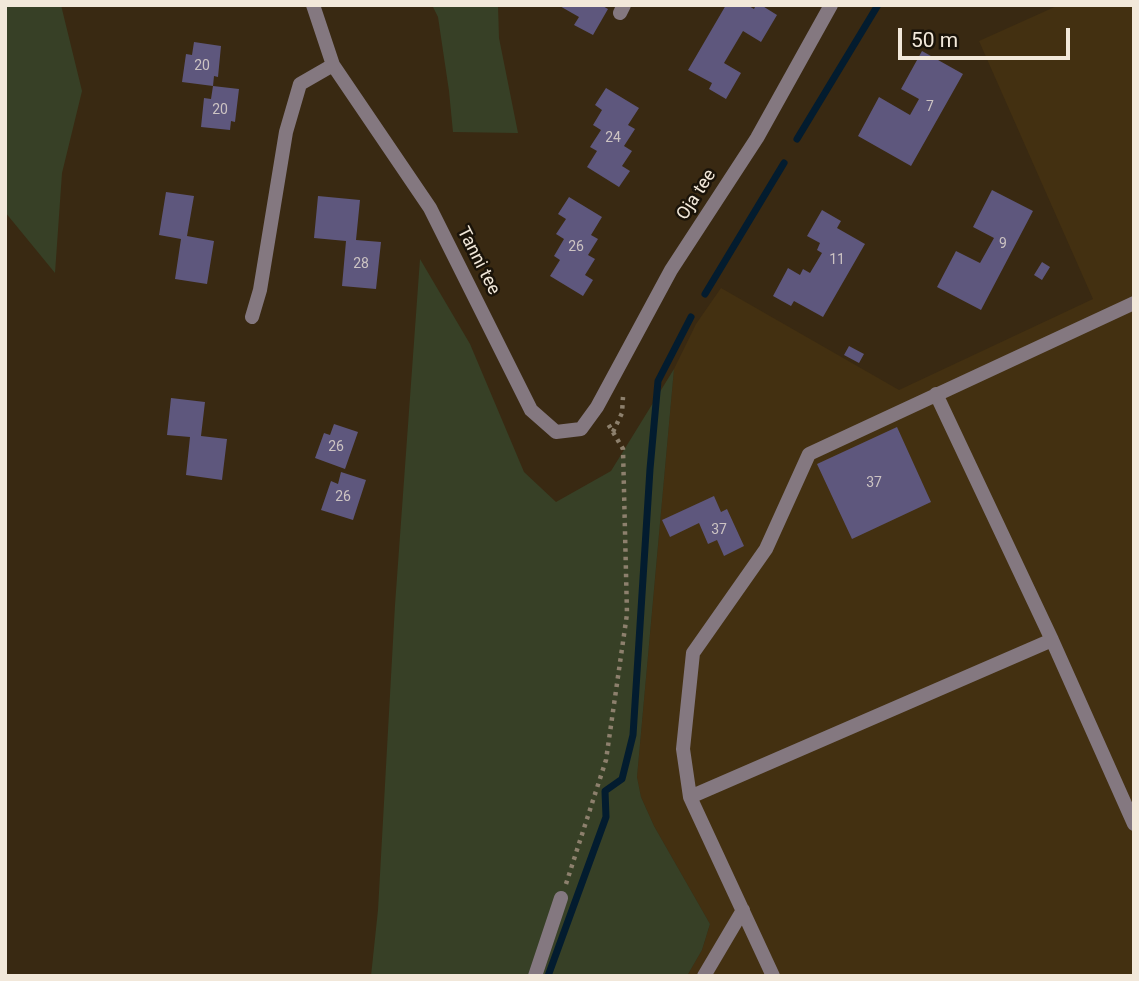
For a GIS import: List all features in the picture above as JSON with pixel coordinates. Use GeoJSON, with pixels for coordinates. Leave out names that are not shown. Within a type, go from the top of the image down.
{"type":"FeatureCollection","features":[{"type":"Feature","properties":{"kind":"street","name":"Tanni tee"},"geometry":{"type":"LineString","coordinates":[[313,5],[333,65],[430,208],[531,410],[556,432],[581,429],[597,407]]}},
{"type":"Feature","properties":{"kind":"street","name":"Oja tee"},"geometry":{"type":"LineString","coordinates":[[597,407],[671,270],[757,138],[831,5]]}},
{"type":"Feature","properties":{"kind":"street"},"geometry":{"type":"LineString","coordinates":[[252,317],[260,290],[286,132],[300,84],[333,65]]}},
{"type":"Feature","properties":{"kind":"street"},"geometry":{"type":"LineString","coordinates":[[773,976],[690,797],[683,749],[692,653],[766,549],[808,454],[1134,303]]}},
{"type":"Feature","properties":{"kind":"street"},"geometry":{"type":"LineString","coordinates":[[936,394],[1052,640],[1134,824]]}},
{"type":"Feature","properties":{"kind":"street"},"geometry":{"type":"LineString","coordinates":[[690,797],[1052,640]]}},
{"type":"Feature","properties":{"kind":"street"},"geometry":{"type":"LineString","coordinates":[[535,976],[561,898]]}},
{"type":"Feature","properties":{"kind":"street"},"geometry":{"type":"LineString","coordinates":[[704,976],[743,911]]}},
{"type":"Feature","properties":{"kind":"path"},"geometry":{"type":"LineString","coordinates":[[561,898],[606,760],[627,614],[623,449],[597,407]]}},
{"type":"Feature","properties":{"kind":"shaded area"},"geometry":{"type":"Polygon","coordinates":[[[1059,5],[1134,5],[1134,976],[687,976],[702,950],[710,924],[654,826],[641,797],[637,777],[674,369],[696,324],[721,288],[899,390],[1093,299],[979,41],[1059,5]]]}},
{"type":"Feature","properties":{"kind":"green space"},"geometry":{"type":"Polygon","coordinates":[[[5,5],[61,5],[82,91],[62,173],[55,273],[5,212],[5,5]]]}},
{"type":"Feature","properties":{"kind":"green space"},"geometry":{"type":"Polygon","coordinates":[[[432,5],[498,5],[499,38],[518,133],[453,132],[438,17],[432,5]]]}},
{"type":"Feature","properties":{"kind":"green space"},"geometry":{"type":"Polygon","coordinates":[[[420,259],[470,344],[524,472],[556,502],[611,471],[674,369],[637,777],[641,797],[654,826],[710,924],[702,950],[687,976],[371,976],[378,910],[395,605],[420,259]]]}},
{"type":"Feature","properties":{"kind":"building"},"geometry":{"type":"Polygon","coordinates":[[[558,5],[601,5],[608,9],[593,35],[574,25],[579,17],[558,5]]]}},
{"type":"Feature","properties":{"kind":"building"},"geometry":{"type":"Polygon","coordinates":[[[726,5],[747,5],[754,9],[756,5],[761,5],[777,15],[761,42],[743,31],[724,63],[741,73],[726,99],[709,89],[712,83],[688,70],[726,5]]]}},
{"type":"Feature","properties":{"kind":"building"},"geometry":{"type":"Polygon","coordinates":[[[194,42],[221,46],[218,77],[214,76],[213,86],[182,82],[186,54],[192,55],[194,42]]]}},
{"type":"Feature","properties":{"kind":"building"},"geometry":{"type":"Polygon","coordinates":[[[922,51],[963,74],[911,166],[858,136],[879,97],[910,115],[919,99],[901,89],[922,51]]]}},
{"type":"Feature","properties":{"kind":"building"},"geometry":{"type":"Polygon","coordinates":[[[213,86],[239,89],[235,122],[231,121],[230,130],[201,127],[204,98],[211,99],[213,86]]]}},
{"type":"Feature","properties":{"kind":"building"},"geometry":{"type":"Polygon","coordinates":[[[606,88],[639,108],[628,125],[635,129],[624,146],[632,151],[622,166],[630,171],[619,187],[587,167],[597,151],[590,147],[601,130],[593,125],[602,110],[595,105],[606,88]]]}},
{"type":"Feature","properties":{"kind":"building"},"geometry":{"type":"Polygon","coordinates":[[[992,190],[1033,211],[981,310],[937,287],[956,251],[980,263],[994,238],[973,227],[992,190]]]}},
{"type":"Feature","properties":{"kind":"building"},"geometry":{"type":"Polygon","coordinates":[[[166,192],[194,196],[187,236],[214,241],[207,284],[175,279],[181,239],[159,235],[166,192]]]}},
{"type":"Feature","properties":{"kind":"building"},"geometry":{"type":"Polygon","coordinates":[[[318,196],[360,200],[356,240],[381,242],[376,289],[342,286],[346,241],[314,238],[318,196]]]}},
{"type":"Feature","properties":{"kind":"building"},"geometry":{"type":"Polygon","coordinates":[[[569,197],[602,217],[591,235],[598,239],[588,255],[595,259],[585,275],[593,280],[583,296],[550,276],[560,260],[554,256],[564,239],[556,234],[566,219],[558,214],[569,197]]]}},
{"type":"Feature","properties":{"kind":"building"},"geometry":{"type":"Polygon","coordinates":[[[822,210],[841,221],[837,228],[865,244],[823,317],[794,301],[791,306],[773,296],[788,268],[800,275],[803,269],[810,273],[822,253],[817,250],[820,243],[807,236],[822,210]]]}},
{"type":"Feature","properties":{"kind":"building"},"geometry":{"type":"Polygon","coordinates":[[[1042,262],[1050,267],[1042,280],[1034,275],[1042,262]]]}},
{"type":"Feature","properties":{"kind":"building"},"geometry":{"type":"Polygon","coordinates":[[[849,346],[864,354],[859,363],[844,355],[849,346]]]}},
{"type":"Feature","properties":{"kind":"building"},"geometry":{"type":"Polygon","coordinates":[[[171,398],[205,402],[201,436],[227,439],[222,480],[186,475],[190,437],[167,435],[171,398]]]}},
{"type":"Feature","properties":{"kind":"building"},"geometry":{"type":"Polygon","coordinates":[[[334,424],[358,432],[345,469],[315,458],[324,433],[330,435],[334,424]]]}},
{"type":"Feature","properties":{"kind":"building"},"geometry":{"type":"Polygon","coordinates":[[[897,427],[931,502],[852,539],[817,464],[897,427]]]}},
{"type":"Feature","properties":{"kind":"building"},"geometry":{"type":"Polygon","coordinates":[[[341,472],[366,480],[353,520],[321,510],[331,481],[338,484],[341,472]]]}},
{"type":"Feature","properties":{"kind":"building"},"geometry":{"type":"Polygon","coordinates":[[[714,496],[721,512],[727,509],[744,546],[724,556],[717,540],[708,544],[699,523],[670,537],[662,520],[714,496]]]}},
{"type":"Feature","properties":{"kind":"waterway"},"geometry":{"type":"LineString","coordinates":[[797,139],[878,5]]}},
{"type":"Feature","properties":{"kind":"waterway"},"geometry":{"type":"LineString","coordinates":[[705,294],[784,163]]}},
{"type":"Feature","properties":{"kind":"waterway"},"geometry":{"type":"LineString","coordinates":[[548,976],[606,817],[605,791],[622,779],[633,735],[658,381],[691,317]]}}]}
